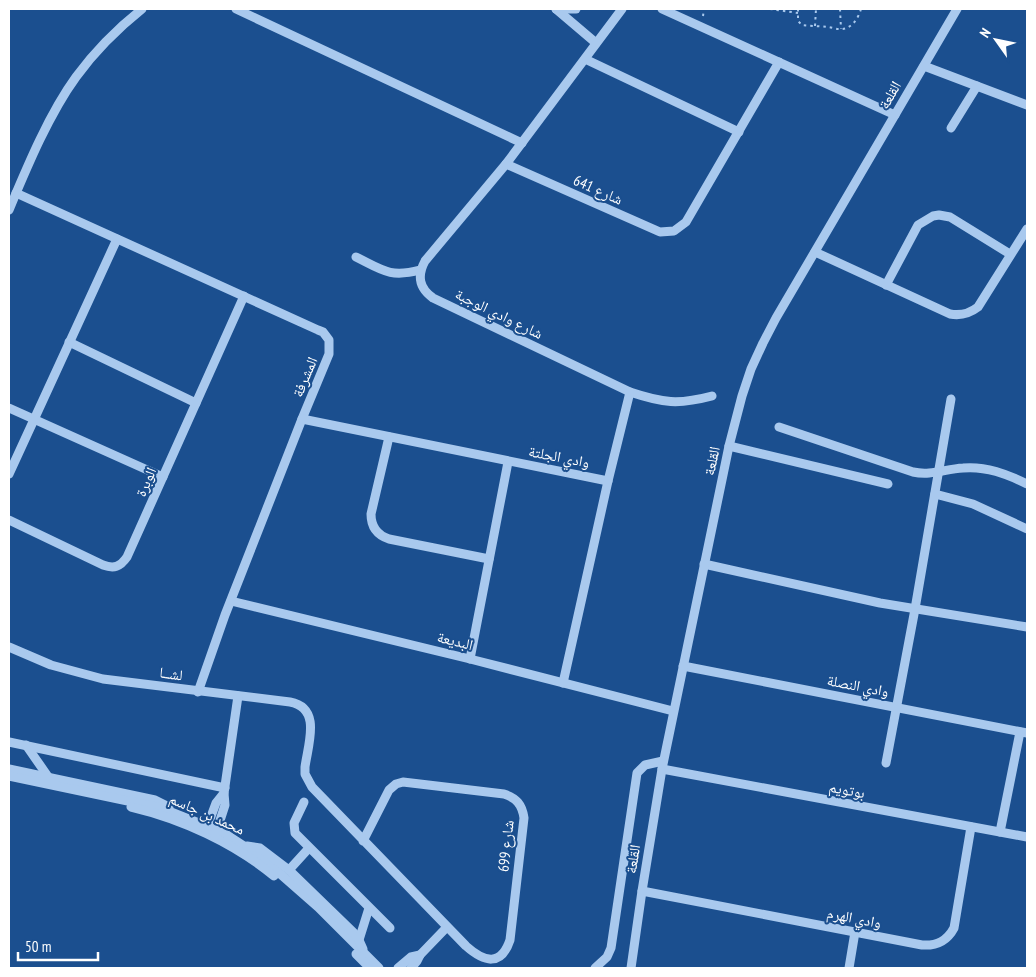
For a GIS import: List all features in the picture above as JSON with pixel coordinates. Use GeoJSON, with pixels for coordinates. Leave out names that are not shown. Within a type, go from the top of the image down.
{"type":"FeatureCollection","features":[{"type":"Feature","properties":{"kind":"street"},"geometry":{"type":"LineString","coordinates":[[9,210],[57,107],[75,78],[121,26],[142,9]]}},
{"type":"Feature","properties":{"kind":"street"},"geometry":{"type":"LineString","coordinates":[[236,9],[522,143]]}},
{"type":"Feature","properties":{"kind":"street"},"geometry":{"type":"LineString","coordinates":[[556,9],[576,9]]}},
{"type":"Feature","properties":{"kind":"street"},"geometry":{"type":"LineString","coordinates":[[556,9],[596,44]]}},
{"type":"Feature","properties":{"kind":"street"},"geometry":{"type":"LineString","coordinates":[[356,257],[388,273],[405,274],[420,270],[506,164],[622,9]]}},
{"type":"Feature","properties":{"kind":"street"},"geometry":{"type":"LineString","coordinates":[[662,9],[895,115]]}},
{"type":"Feature","properties":{"kind":"street","name":"القلعة"},"geometry":{"type":"LineString","coordinates":[[632,968],[642,891],[672,711],[729,446],[742,396],[762,343],[958,9]]}},
{"type":"Feature","properties":{"kind":"street"},"geometry":{"type":"LineString","coordinates":[[585,59],[739,132]]}},
{"type":"Feature","properties":{"kind":"street","name":"شارع 641"},"geometry":{"type":"LineString","coordinates":[[506,164],[660,232],[667,233],[681,228],[779,62]]}},
{"type":"Feature","properties":{"kind":"street"},"geometry":{"type":"LineString","coordinates":[[924,66],[1027,105]]}},
{"type":"Feature","properties":{"kind":"street"},"geometry":{"type":"LineString","coordinates":[[951,128],[977,86]]}},
{"type":"Feature","properties":{"kind":"street","name":"المشرفة"},"geometry":{"type":"LineString","coordinates":[[16,193],[318,330],[326,335],[329,340],[330,354],[302,418],[198,692]]}},
{"type":"Feature","properties":{"kind":"street"},"geometry":{"type":"LineString","coordinates":[[886,285],[918,225],[933,216],[950,217],[1010,254]]}},
{"type":"Feature","properties":{"kind":"street"},"geometry":{"type":"LineString","coordinates":[[815,252],[950,314],[963,315],[974,311],[978,307],[1027,229]]}},
{"type":"Feature","properties":{"kind":"street"},"geometry":{"type":"LineString","coordinates":[[9,474],[117,239]]}},
{"type":"Feature","properties":{"kind":"street","name":"شارع وادي الوجبة"},"geometry":{"type":"LineString","coordinates":[[420,270],[419,279],[421,286],[433,298],[630,392],[672,402],[685,402],[712,396]]}},
{"type":"Feature","properties":{"kind":"street","name":"الوبرة"},"geometry":{"type":"LineString","coordinates":[[9,520],[110,568],[122,563],[127,557],[244,296]]}},
{"type":"Feature","properties":{"kind":"street"},"geometry":{"type":"LineString","coordinates":[[69,342],[196,403]]}},
{"type":"Feature","properties":{"kind":"street"},"geometry":{"type":"LineString","coordinates":[[563,683],[630,392]]}},
{"type":"Feature","properties":{"kind":"street"},"geometry":{"type":"LineString","coordinates":[[886,763],[916,609],[950,399]]}},
{"type":"Feature","properties":{"kind":"street"},"geometry":{"type":"LineString","coordinates":[[9,408],[163,476]]}},
{"type":"Feature","properties":{"kind":"street","name":"وادي الجلتة"},"geometry":{"type":"LineString","coordinates":[[302,418],[508,462],[608,481]]}},
{"type":"Feature","properties":{"kind":"street"},"geometry":{"type":"LineString","coordinates":[[779,427],[912,472],[930,474],[964,468],[987,469],[1027,484]]}},
{"type":"Feature","properties":{"kind":"street"},"geometry":{"type":"LineString","coordinates":[[389,437],[371,514],[371,521],[377,533],[389,539],[489,560]]}},
{"type":"Feature","properties":{"kind":"street"},"geometry":{"type":"LineString","coordinates":[[729,446],[888,484]]}},
{"type":"Feature","properties":{"kind":"street"},"geometry":{"type":"LineString","coordinates":[[470,659],[508,462]]}},
{"type":"Feature","properties":{"kind":"street"},"geometry":{"type":"LineString","coordinates":[[935,494],[968,502],[1027,530]]}},
{"type":"Feature","properties":{"kind":"street"},"geometry":{"type":"LineString","coordinates":[[704,564],[880,603],[969,616],[1027,628]]}},
{"type":"Feature","properties":{"kind":"street","name":"البديعة"},"geometry":{"type":"LineString","coordinates":[[231,601],[470,659],[672,711]]}},
{"type":"Feature","properties":{"kind":"street","name":"لشــا"},"geometry":{"type":"LineString","coordinates":[[9,647],[51,665],[82,675],[238,696]]}},
{"type":"Feature","properties":{"kind":"street","name":"وادي النصلة"},"geometry":{"type":"LineString","coordinates":[[683,666],[1024,732]]}},
{"type":"Feature","properties":{"kind":"street"},"geometry":{"type":"LineString","coordinates":[[211,832],[225,805],[224,790],[238,696]]}},
{"type":"Feature","properties":{"kind":"street","name":"شارع 699"},"geometry":{"type":"LineString","coordinates":[[238,696],[297,704],[303,707],[311,719],[304,767],[307,781],[363,841],[466,946],[483,958],[490,960],[503,954],[510,940],[524,818],[523,809],[512,797],[504,794],[403,782],[396,784],[389,790],[363,841]]}},
{"type":"Feature","properties":{"kind":"street"},"geometry":{"type":"LineString","coordinates":[[1000,832],[1024,732]]}},
{"type":"Feature","properties":{"kind":"street"},"geometry":{"type":"LineString","coordinates":[[9,742],[224,790]]}},
{"type":"Feature","properties":{"kind":"street"},"geometry":{"type":"LineString","coordinates":[[26,745],[49,778]]}},
{"type":"Feature","properties":{"kind":"street"},"geometry":{"type":"LineString","coordinates":[[595,968],[607,957],[611,948],[637,773],[645,765],[662,765]]}},
{"type":"Feature","properties":{"kind":"street","name":"بوتويم"},"geometry":{"type":"LineString","coordinates":[[662,765],[1027,837]]}},
{"type":"Feature","properties":{"kind":"street"},"geometry":{"type":"LineString","coordinates":[[9,769],[155,800],[174,812]]}},
{"type":"Feature","properties":{"kind":"street","name":"محمد بن جاسم"},"geometry":{"type":"LineString","coordinates":[[9,776],[149,805],[174,812],[211,832],[282,882],[370,968]]}},
{"type":"Feature","properties":{"kind":"street","name":"محمد بن جاسم"},"geometry":{"type":"LineString","coordinates":[[9,782],[145,811],[211,832],[246,846],[318,907],[379,968]]}},
{"type":"Feature","properties":{"kind":"street"},"geometry":{"type":"LineString","coordinates":[[304,802],[296,818],[295,833],[390,928]]}},
{"type":"Feature","properties":{"kind":"street","name":"وادي الهرم"},"geometry":{"type":"LineString","coordinates":[[642,891],[929,946],[947,938],[954,928],[971,827]]}},
{"type":"Feature","properties":{"kind":"street"},"geometry":{"type":"LineString","coordinates":[[246,846],[260,848],[288,870],[332,910],[359,940],[363,952]]}},
{"type":"Feature","properties":{"kind":"street"},"geometry":{"type":"LineString","coordinates":[[288,870],[309,848]]}},
{"type":"Feature","properties":{"kind":"street"},"geometry":{"type":"LineString","coordinates":[[359,940],[369,908]]}},
{"type":"Feature","properties":{"kind":"street"},"geometry":{"type":"LineString","coordinates":[[411,968],[420,955],[447,926]]}},
{"type":"Feature","properties":{"kind":"street"},"geometry":{"type":"LineString","coordinates":[[850,968],[855,932]]}},
{"type":"Feature","properties":{"kind":"street"},"geometry":{"type":"LineString","coordinates":[[398,968],[411,957],[420,955]]}},
{"type":"Feature","properties":{"kind":"path"},"geometry":{"type":"LineString","coordinates":[[770,9],[798,13]]}},
{"type":"Feature","properties":{"kind":"path"},"geometry":{"type":"LineString","coordinates":[[798,9],[798,21],[800,24],[840,30],[847,28],[855,22],[861,9]]}},
{"type":"Feature","properties":{"kind":"path"},"geometry":{"type":"LineString","coordinates":[[815,26],[816,9]]}},
{"type":"Feature","properties":{"kind":"path"},"geometry":{"type":"LineString","coordinates":[[840,9],[840,30]]}}]}
